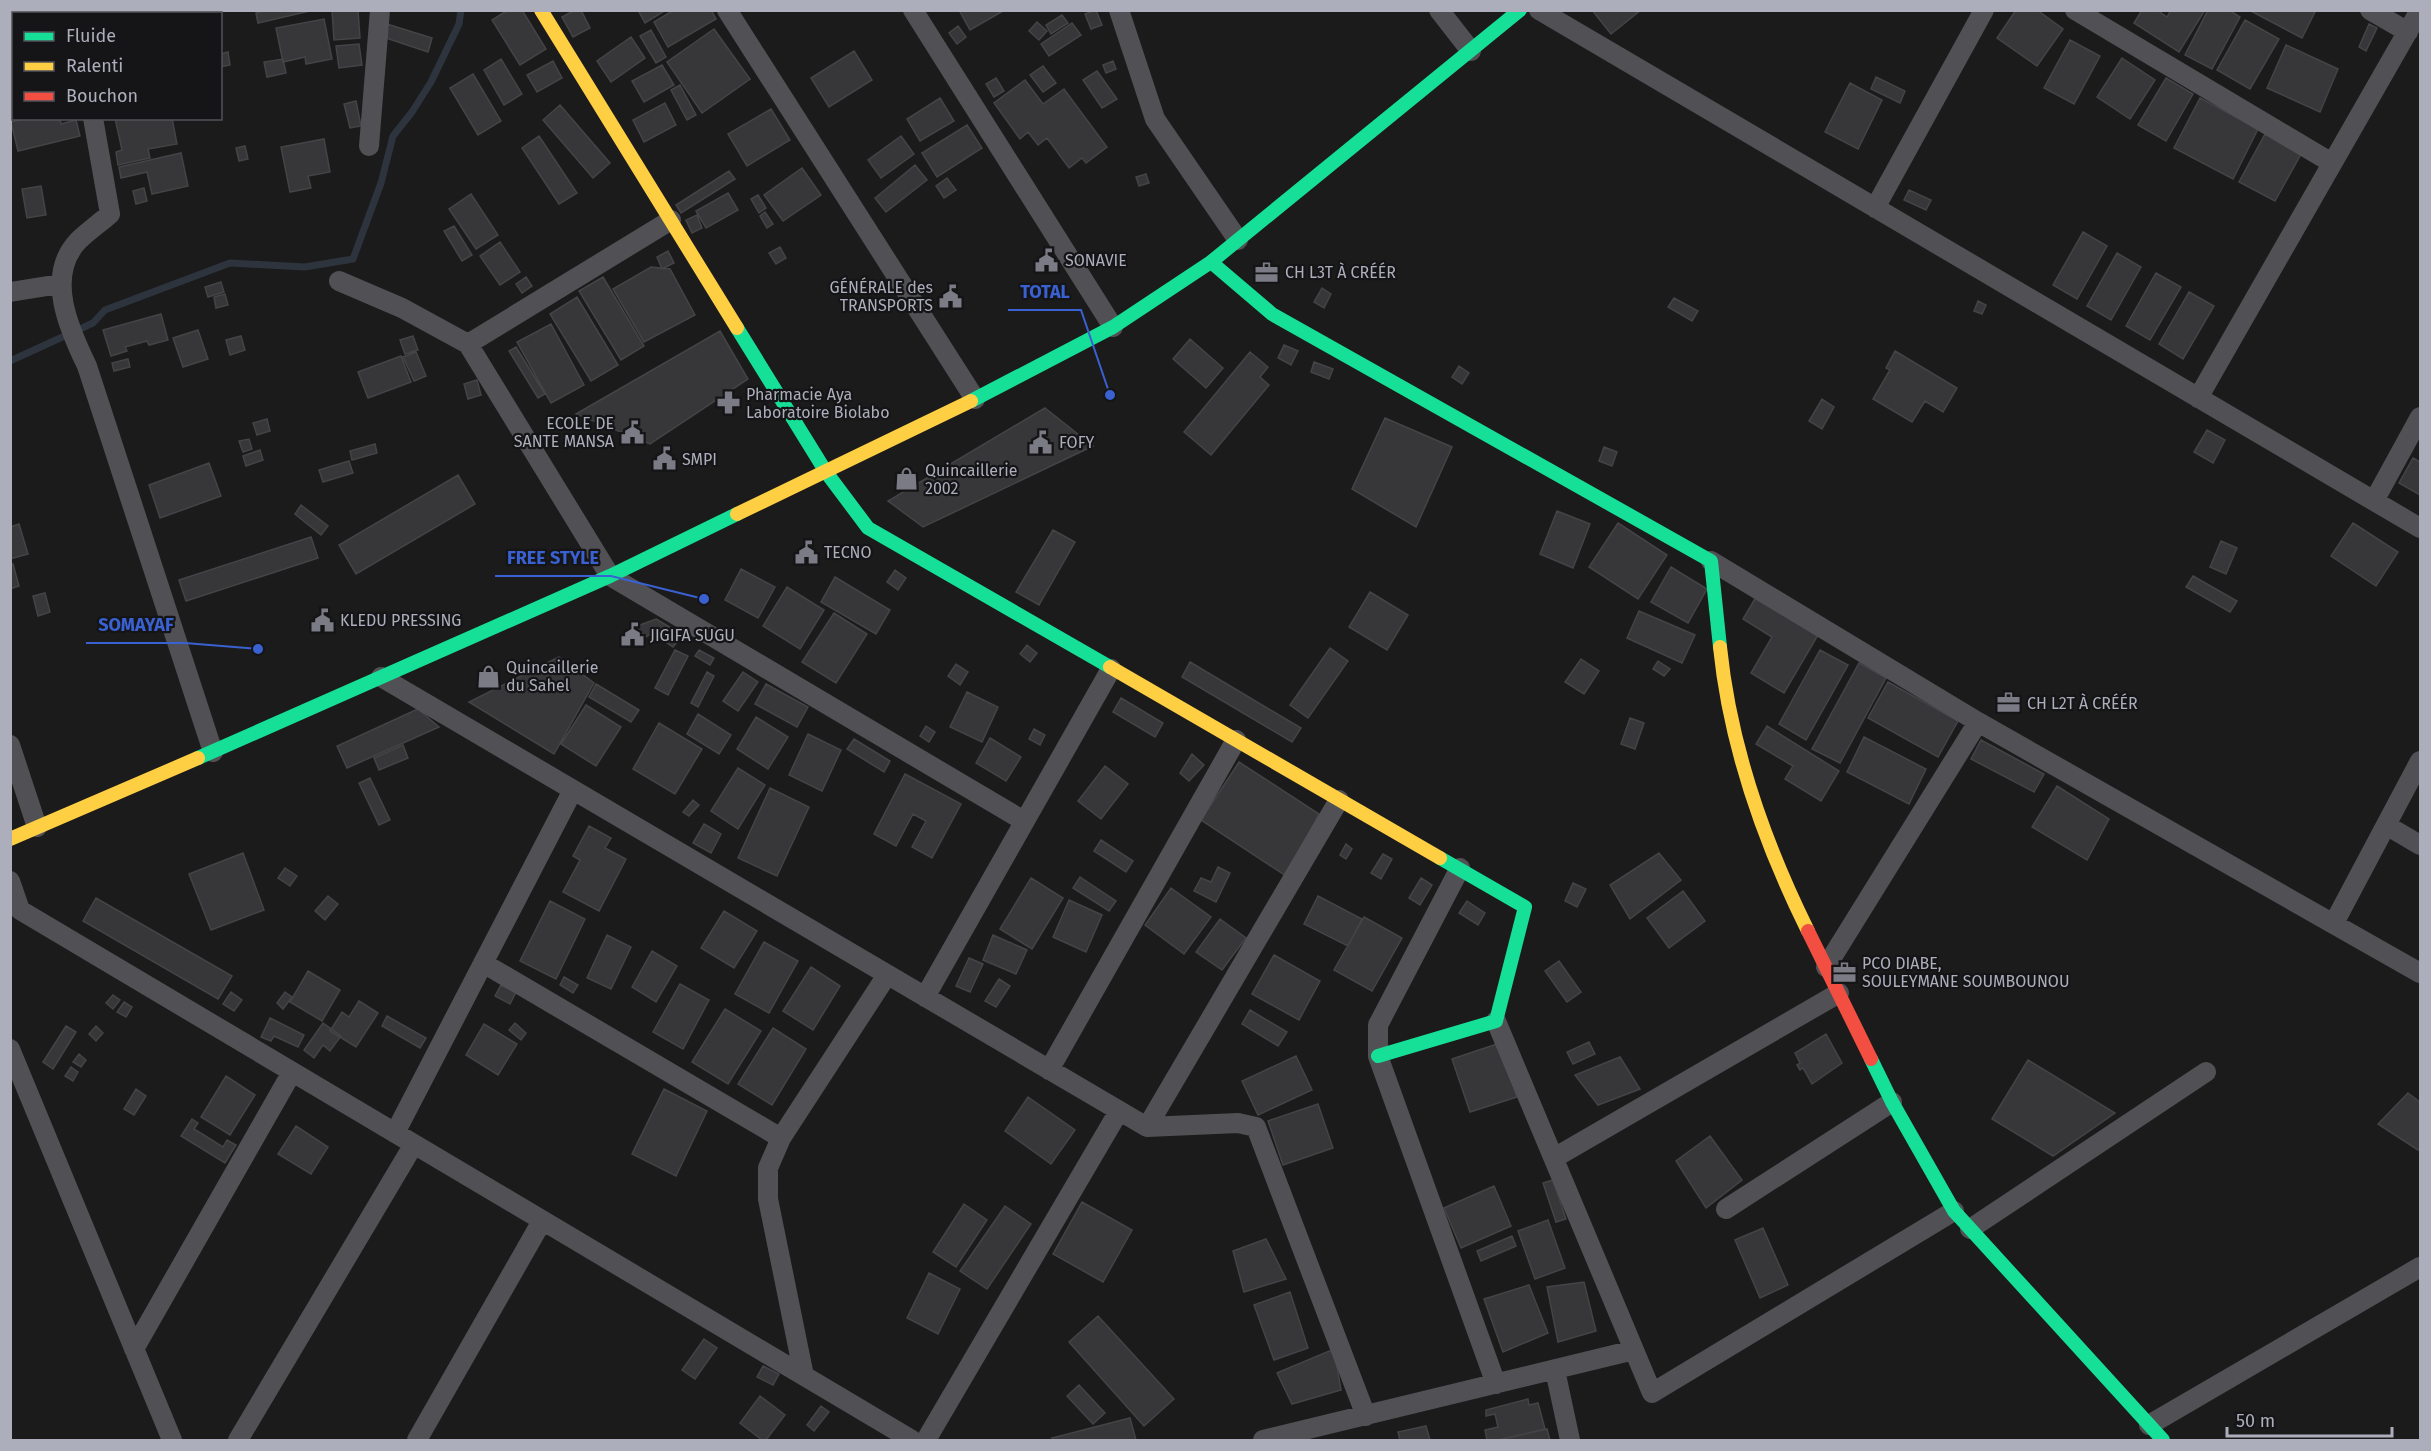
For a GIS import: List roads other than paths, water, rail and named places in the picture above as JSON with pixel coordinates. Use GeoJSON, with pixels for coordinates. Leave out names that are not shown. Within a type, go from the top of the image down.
{"type":"FeatureCollection","features":[{"type":"Feature","properties":{"kind":"street"},"geometry":{"type":"LineString","coordinates":[[369,146],[380,10]]}},
{"type":"Feature","properties":{"kind":"street"},"geometry":{"type":"LineString","coordinates":[[541,10],[826,472],[868,528],[1526,907],[1496,1021],[1652,1393],[1954,1211]]}},
{"type":"Feature","properties":{"kind":"street"},"geometry":{"type":"LineString","coordinates":[[727,10],[975,399]]}},
{"type":"Feature","properties":{"kind":"street"},"geometry":{"type":"LineString","coordinates":[[913,10],[1113,327]]}},
{"type":"Feature","properties":{"kind":"street"},"geometry":{"type":"LineString","coordinates":[[1119,10],[1155,119],[1238,240]]}},
{"type":"Feature","properties":{"kind":"street"},"geometry":{"type":"LineString","coordinates":[[1439,10],[1471,51]]}},
{"type":"Feature","properties":{"kind":"street"},"geometry":{"type":"LineString","coordinates":[[10,839],[213,752],[610,576],[975,399],[1113,327],[1211,262],[1520,10]]}},
{"type":"Feature","properties":{"kind":"street"},"geometry":{"type":"LineString","coordinates":[[1539,10],[2421,528]]}},
{"type":"Feature","properties":{"kind":"street"},"geometry":{"type":"LineString","coordinates":[[1875,208],[1984,10]]}},
{"type":"Feature","properties":{"kind":"street"},"geometry":{"type":"LineString","coordinates":[[2074,10],[2332,163]]}},
{"type":"Feature","properties":{"kind":"street"},"geometry":{"type":"LineString","coordinates":[[2370,10],[2408,32]]}},
{"type":"Feature","properties":{"kind":"street"},"geometry":{"type":"LineString","coordinates":[[2198,398],[2420,10]]}},
{"type":"Feature","properties":{"kind":"street"},"geometry":{"type":"LineString","coordinates":[[93,120],[110,214],[77,242],[65,263],[60,284],[69,321],[87,366],[213,752]]}},
{"type":"Feature","properties":{"kind":"street"},"geometry":{"type":"LineString","coordinates":[[468,344],[671,220]]}},
{"type":"Feature","properties":{"kind":"street"},"geometry":{"type":"LineString","coordinates":[[1211,262],[1272,314],[1711,561],[1978,722],[2421,973]]}},
{"type":"Feature","properties":{"kind":"street"},"geometry":{"type":"LineString","coordinates":[[339,281],[402,308],[468,344],[610,576],[1024,821]]}},
{"type":"Feature","properties":{"kind":"street"},"geometry":{"type":"LineString","coordinates":[[10,292],[60,284]]}},
{"type":"Feature","properties":{"kind":"street"},"geometry":{"type":"LineString","coordinates":[[2374,501],[2421,417]]}},
{"type":"Feature","properties":{"kind":"street"},"geometry":{"type":"LineString","coordinates":[[1711,561],[1724,687],[1743,771],[1791,896],[1892,1102],[1954,1211],[2163,1440]]}},
{"type":"Feature","properties":{"kind":"street"},"geometry":{"type":"LineString","coordinates":[[925,997],[1111,669]]}},
{"type":"Feature","properties":{"kind":"street"},"geometry":{"type":"LineString","coordinates":[[381,677],[1147,1127],[1238,1123],[1256,1127],[1366,1416]]}},
{"type":"Feature","properties":{"kind":"street"},"geometry":{"type":"LineString","coordinates":[[1826,967],[1978,722]]}},
{"type":"Feature","properties":{"kind":"street"},"geometry":{"type":"LineString","coordinates":[[1049,1070],[1236,740]]}},
{"type":"Feature","properties":{"kind":"street"},"geometry":{"type":"LineString","coordinates":[[10,745],[37,827]]}},
{"type":"Feature","properties":{"kind":"street"},"geometry":{"type":"LineString","coordinates":[[2334,923],[2421,760]]}},
{"type":"Feature","properties":{"kind":"street"},"geometry":{"type":"LineString","coordinates":[[395,1133],[573,790]]}},
{"type":"Feature","properties":{"kind":"street"},"geometry":{"type":"LineString","coordinates":[[1147,1127],[1339,800]]}},
{"type":"Feature","properties":{"kind":"street"},"geometry":{"type":"LineString","coordinates":[[2386,825],[2421,845]]}},
{"type":"Feature","properties":{"kind":"street"},"geometry":{"type":"LineString","coordinates":[[1460,868],[1378,1024],[1378,1056],[1496,1384]]}},
{"type":"Feature","properties":{"kind":"street"},"geometry":{"type":"LineString","coordinates":[[10,881],[20,910],[912,1440]]}},
{"type":"Feature","properties":{"kind":"street"},"geometry":{"type":"LineString","coordinates":[[483,963],[781,1138]]}},
{"type":"Feature","properties":{"kind":"street"},"geometry":{"type":"LineString","coordinates":[[804,1376],[768,1199],[768,1168],[781,1138],[887,975]]}},
{"type":"Feature","properties":{"kind":"street"},"geometry":{"type":"LineString","coordinates":[[1554,1158],[1839,993]]}},
{"type":"Feature","properties":{"kind":"street"},"geometry":{"type":"LineString","coordinates":[[1378,1056],[1496,1021]]}},
{"type":"Feature","properties":{"kind":"street"},"geometry":{"type":"LineString","coordinates":[[10,1049],[172,1440]]}},
{"type":"Feature","properties":{"kind":"street"},"geometry":{"type":"LineString","coordinates":[[134,1349],[292,1072]]}},
{"type":"Feature","properties":{"kind":"street"},"geometry":{"type":"LineString","coordinates":[[1970,1229],[2206,1072]]}},
{"type":"Feature","properties":{"kind":"street"},"geometry":{"type":"LineString","coordinates":[[1726,1209],[1892,1102]]}},
{"type":"Feature","properties":{"kind":"street"},"geometry":{"type":"LineString","coordinates":[[926,1440],[1119,1111]]}},
{"type":"Feature","properties":{"kind":"street"},"geometry":{"type":"LineString","coordinates":[[238,1440],[414,1144]]}},
{"type":"Feature","properties":{"kind":"street"},"geometry":{"type":"LineString","coordinates":[[417,1440],[542,1221]]}},
{"type":"Feature","properties":{"kind":"street"},"geometry":{"type":"LineString","coordinates":[[2149,1425],[2421,1267]]}},
{"type":"Feature","properties":{"kind":"street"},"geometry":{"type":"LineString","coordinates":[[1263,1440],[1634,1350]]}},
{"type":"Feature","properties":{"kind":"street"},"geometry":{"type":"LineString","coordinates":[[1555,1370],[1570,1440]]}},
{"type":"Feature","properties":{"kind":"waterway"},"geometry":{"type":"LineString","coordinates":[[10,361],[93,323],[105,310],[230,263],[305,267],[353,259],[381,183],[393,136],[431,82],[459,24],[461,10]]}},
{"type":"Feature","properties":{"kind":"place","name":"SONAVIE"},"geometry":{"type":"Point","coordinates":[1047,260]}},
{"type":"Feature","properties":{"kind":"place","name":"CH L3T À CRÉÉR"},"geometry":{"type":"Point","coordinates":[1267,272]}},
{"type":"Feature","properties":{"kind":"place","name":"GÉNÉRALE des TRANSPORTS"},"geometry":{"type":"Point","coordinates":[951,296]}},
{"type":"Feature","properties":{"kind":"place","name":"TOTAL"},"geometry":{"type":"Point","coordinates":[1110,395]}},
{"type":"Feature","properties":{"kind":"place","name":"Pharmacie Aya Laboratoire Biolabo"},"geometry":{"type":"Point","coordinates":[728,403]}},
{"type":"Feature","properties":{"kind":"place","name":"ECOLE DE SANTE MANSA"},"geometry":{"type":"Point","coordinates":[632,432]}},
{"type":"Feature","properties":{"kind":"place","name":"FOFY"},"geometry":{"type":"Point","coordinates":[1041,442]}},
{"type":"Feature","properties":{"kind":"place","name":"SMPI"},"geometry":{"type":"Point","coordinates":[664,459]}},
{"type":"Feature","properties":{"kind":"place","name":"Quincaillerie 2002"},"geometry":{"type":"Point","coordinates":[907,479]}},
{"type":"Feature","properties":{"kind":"place","name":"TECNO"},"geometry":{"type":"Point","coordinates":[806,552]}},
{"type":"Feature","properties":{"kind":"place","name":"FREE STYLE"},"geometry":{"type":"Point","coordinates":[704,599]}},
{"type":"Feature","properties":{"kind":"place","name":"KLEDU PRESSING"},"geometry":{"type":"Point","coordinates":[322,620]}},
{"type":"Feature","properties":{"kind":"place","name":"JIGIFA SUGU"},"geometry":{"type":"Point","coordinates":[632,635]}},
{"type":"Feature","properties":{"kind":"place","name":"SOMAYAF"},"geometry":{"type":"Point","coordinates":[258,649]}},
{"type":"Feature","properties":{"kind":"place","name":"Quincaillerie du Sahel"},"geometry":{"type":"Point","coordinates":[488,676]}},
{"type":"Feature","properties":{"kind":"place","name":"CH L2T À CRÉÉR"},"geometry":{"type":"Point","coordinates":[2009,703]}},
{"type":"Feature","properties":{"kind":"place","name":"PCO DIABE, SOULEYMANE SOUMBOUNOU"},"geometry":{"type":"Point","coordinates":[1844,972]}}]}
